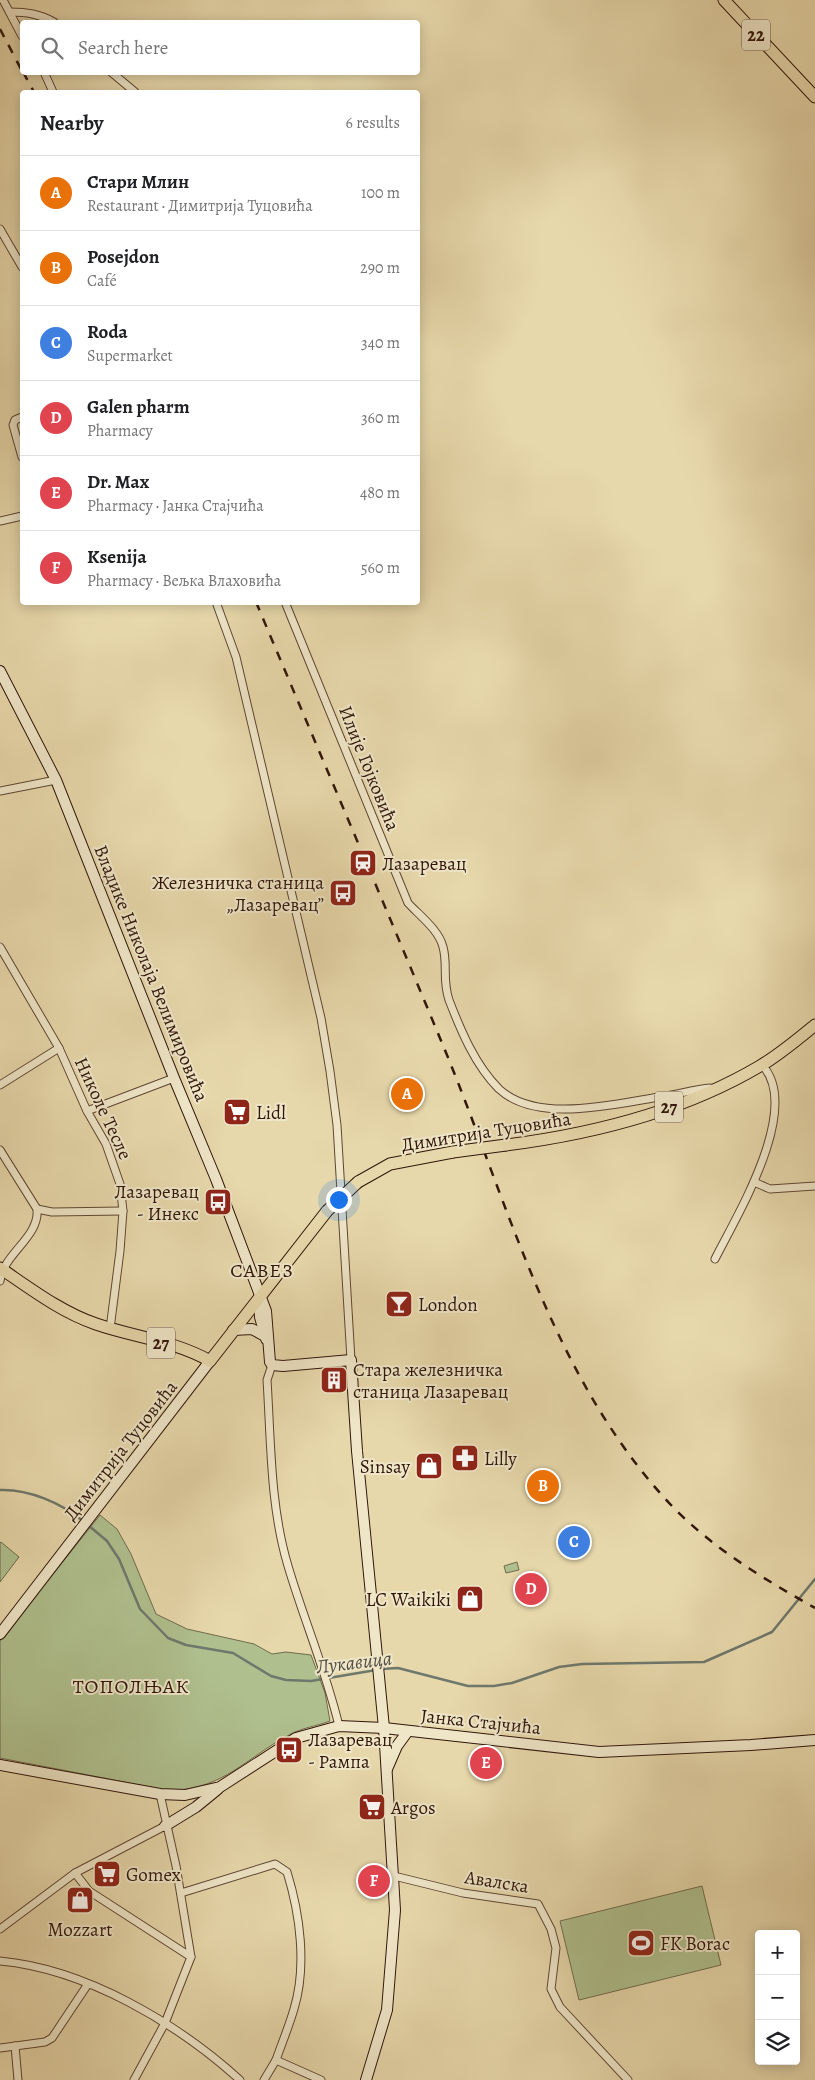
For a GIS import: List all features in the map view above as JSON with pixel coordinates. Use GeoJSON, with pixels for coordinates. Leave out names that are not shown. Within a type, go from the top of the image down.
{"type":"FeatureCollection","features":[{"type":"Feature","properties":{"kind":"main road","name":"22"},"geometry":{"type":"LineString","coordinates":[[724,0],[815,97]]}},
{"type":"Feature","properties":{"kind":"main road","name":"Димитрија Туцовића"},"geometry":{"type":"LineString","coordinates":[[210,1362],[260,1294],[327,1211],[358,1182],[390,1164],[453,1152],[556,1138],[610,1127],[715,1088],[762,1065],[815,1025]]}},
{"type":"Feature","properties":{"kind":"main road","name":"27"},"geometry":{"type":"LineString","coordinates":[[0,1273],[64,1310],[110,1329],[188,1350],[210,1362]]}},
{"type":"Feature","properties":{"kind":"street"},"geometry":{"type":"LineString","coordinates":[[3,0],[20,32]]}},
{"type":"Feature","properties":{"kind":"street"},"geometry":{"type":"LineString","coordinates":[[10,12],[34,14],[49,20]]}},
{"type":"Feature","properties":{"kind":"street"},"geometry":{"type":"LineString","coordinates":[[45,75],[52,90]]}},
{"type":"Feature","properties":{"kind":"street"},"geometry":{"type":"LineString","coordinates":[[115,75],[133,90]]}},
{"type":"Feature","properties":{"kind":"street"},"geometry":{"type":"LineString","coordinates":[[0,228],[20,263]]}},
{"type":"Feature","properties":{"kind":"street"},"geometry":{"type":"LineString","coordinates":[[20,418],[15,420],[13,425],[20,450]]}},
{"type":"Feature","properties":{"kind":"street"},"geometry":{"type":"LineString","coordinates":[[0,521],[20,516]]}},
{"type":"Feature","properties":{"kind":"street"},"geometry":{"type":"LineString","coordinates":[[217,605],[236,657],[321,1018],[337,1125],[358,1461],[383,1708],[394,1876],[395,1910],[387,2010],[366,2080]]}},
{"type":"Feature","properties":{"kind":"street","name":"Илије Гојковића"},"geometry":{"type":"LineString","coordinates":[[285,605],[408,903],[440,938],[444,948],[444,983],[468,1044],[484,1071],[500,1090],[518,1101],[538,1108],[572,1109],[715,1088]]}},
{"type":"Feature","properties":{"kind":"street","name":"Владике Николаја Велимировића"},"geometry":{"type":"LineString","coordinates":[[0,671],[56,780],[216,1179],[260,1294],[260,1317],[266,1339],[268,1358],[272,1365]]}},
{"type":"Feature","properties":{"kind":"street"},"geometry":{"type":"LineString","coordinates":[[0,791],[56,780]]}},
{"type":"Feature","properties":{"kind":"street","name":"Николе Тесле"},"geometry":{"type":"LineString","coordinates":[[0,947],[59,1048],[87,1111],[106,1144],[121,1190],[123,1211],[110,1329]]}},
{"type":"Feature","properties":{"kind":"street"},"geometry":{"type":"LineString","coordinates":[[0,1085],[59,1048]]}},
{"type":"Feature","properties":{"kind":"street"},"geometry":{"type":"LineString","coordinates":[[715,1259],[765,1158],[772,1129],[775,1102],[772,1082],[768,1072],[762,1065]]}},
{"type":"Feature","properties":{"kind":"street"},"geometry":{"type":"LineString","coordinates":[[87,1111],[174,1078]]}},
{"type":"Feature","properties":{"kind":"street"},"geometry":{"type":"LineString","coordinates":[[0,1150],[37,1209],[35,1225],[0,1273]]}},
{"type":"Feature","properties":{"kind":"street"},"geometry":{"type":"LineString","coordinates":[[754,1182],[770,1189],[815,1186]]}},
{"type":"Feature","properties":{"kind":"street"},"geometry":{"type":"LineString","coordinates":[[37,1209],[52,1212],[123,1211]]}},
{"type":"Feature","properties":{"kind":"street"},"geometry":{"type":"LineString","coordinates":[[233,1330],[252,1329],[266,1339]]}},
{"type":"Feature","properties":{"kind":"street"},"geometry":{"type":"LineString","coordinates":[[339,1726],[320,1656],[288,1564],[275,1499],[267,1380],[272,1365],[283,1366],[351,1360]]}},
{"type":"Feature","properties":{"kind":"street","name":"Димитрија Туцовића"},"geometry":{"type":"LineString","coordinates":[[0,1634],[210,1362]]}},
{"type":"Feature","properties":{"kind":"street","name":"Јанка Стајчића"},"geometry":{"type":"LineString","coordinates":[[0,1764],[160,1794],[185,1795],[220,1787],[296,1738],[339,1726],[384,1728],[599,1752],[815,1740]]}},
{"type":"Feature","properties":{"kind":"street"},"geometry":{"type":"LineString","coordinates":[[386,1772],[397,1746],[408,1731]]}},
{"type":"Feature","properties":{"kind":"street"},"geometry":{"type":"LineString","coordinates":[[0,1929],[75,1873],[165,1826],[206,1800],[220,1787]]}},
{"type":"Feature","properties":{"kind":"street"},"geometry":{"type":"LineString","coordinates":[[134,2080],[164,2023],[191,1957],[173,1852],[165,1826],[160,1794]]}},
{"type":"Feature","properties":{"kind":"street"},"geometry":{"type":"LineString","coordinates":[[180,1893],[275,1864],[287,1872],[299,1925],[300,1966],[295,2007],[276,2060],[264,2080]]}},
{"type":"Feature","properties":{"kind":"street"},"geometry":{"type":"LineString","coordinates":[[75,1873],[89,1891],[191,1957]]}},
{"type":"Feature","properties":{"kind":"street","name":"Авалска"},"geometry":{"type":"LineString","coordinates":[[394,1876],[463,1893],[538,1904],[551,1929],[556,1948],[551,1988],[560,2007],[628,2080]]}},
{"type":"Feature","properties":{"kind":"street"},"geometry":{"type":"LineString","coordinates":[[0,1961],[28,1964],[88,1984],[164,2023],[202,2048],[240,2080]]}},
{"type":"Feature","properties":{"kind":"street"},"geometry":{"type":"LineString","coordinates":[[0,2048],[46,2042],[52,2038],[88,1984]]}},
{"type":"Feature","properties":{"kind":"street"},"geometry":{"type":"LineString","coordinates":[[15,2046],[18,2080]]}},
{"type":"Feature","properties":{"kind":"street"},"geometry":{"type":"LineString","coordinates":[[276,2060],[321,2080]]}},
{"type":"Feature","properties":{"kind":"green space"},"geometry":{"type":"Polygon","coordinates":[[[100,1515],[117,1529],[131,1554],[156,1614],[187,1629],[254,1644],[272,1654],[286,1652],[311,1655],[325,1693],[330,1721],[289,1735],[221,1778],[207,1784],[171,1791],[0,1758],[0,1641],[100,1515]]]}},
{"type":"Feature","properties":{"kind":"green space"},"geometry":{"type":"Polygon","coordinates":[[[0,1543],[19,1557],[0,1582],[0,1543]]]}},
{"type":"Feature","properties":{"kind":"green space"},"geometry":{"type":"Polygon","coordinates":[[[517,1562],[519,1570],[506,1573],[504,1566],[517,1562]]]}},
{"type":"Feature","properties":{"kind":"green space","name":"FK Borac"},"geometry":{"type":"Polygon","coordinates":[[[702,1886],[721,1965],[579,2000],[560,1921],[702,1886]]]}},
{"type":"Feature","properties":{"kind":"waterway","name":"Лукавица"},"geometry":{"type":"LineString","coordinates":[[0,1490],[11,1490],[44,1498],[65,1508],[83,1521]]}},
{"type":"Feature","properties":{"kind":"waterway","name":"Лукавица"},"geometry":{"type":"LineString","coordinates":[[88,1525],[107,1541],[119,1559],[140,1609],[168,1638],[186,1645],[233,1653],[271,1676],[286,1680],[311,1681],[376,1670]]}},
{"type":"Feature","properties":{"kind":"waterway","name":"Лукавица"},"geometry":{"type":"LineString","coordinates":[[381,1669],[398,1668],[468,1686],[494,1686],[512,1683],[559,1667],[582,1664],[704,1662],[772,1632],[815,1579]]}},
{"type":"Feature","properties":{"kind":"railway"},"geometry":{"type":"LineString","coordinates":[[0,29],[20,67]]}},
{"type":"Feature","properties":{"kind":"railway"},"geometry":{"type":"LineString","coordinates":[[25,75],[33,90]]}},
{"type":"Feature","properties":{"kind":"railway"},"geometry":{"type":"LineString","coordinates":[[257,605],[442,1043],[536,1285],[563,1344],[594,1401],[629,1455],[687,1521],[739,1562],[815,1608]]}},
{"type":"Feature","properties":{"kind":"place","name":"Лазаревац"},"geometry":{"type":"Point","coordinates":[363,863]}},
{"type":"Feature","properties":{"kind":"place","name":"Железничка станица „Лазаревац”"},"geometry":{"type":"Point","coordinates":[343,893]}},
{"type":"Feature","properties":{"kind":"place","name":"Стари Млин"},"geometry":{"type":"Point","coordinates":[407,1094]}},
{"type":"Feature","properties":{"kind":"place","name":"Lidl"},"geometry":{"type":"Point","coordinates":[237,1112]}},
{"type":"Feature","properties":{"kind":"place","name":"Лазаревац - Инекс"},"geometry":{"type":"Point","coordinates":[218,1202]}},
{"type":"Feature","properties":{"kind":"place","name":"London"},"geometry":{"type":"Point","coordinates":[399,1304]}},
{"type":"Feature","properties":{"kind":"place","name":"Стара железничка станица Лазаревац"},"geometry":{"type":"Point","coordinates":[334,1380]}},
{"type":"Feature","properties":{"kind":"place","name":"Lilly"},"geometry":{"type":"Point","coordinates":[465,1458]}},
{"type":"Feature","properties":{"kind":"place","name":"Sinsay"},"geometry":{"type":"Point","coordinates":[429,1466]}},
{"type":"Feature","properties":{"kind":"place","name":"Posejdon"},"geometry":{"type":"Point","coordinates":[543,1486]}},
{"type":"Feature","properties":{"kind":"place","name":"Roda"},"geometry":{"type":"Point","coordinates":[574,1542]}},
{"type":"Feature","properties":{"kind":"place","name":"Galen pharm"},"geometry":{"type":"Point","coordinates":[531,1589]}},
{"type":"Feature","properties":{"kind":"place","name":"LC Waikiki"},"geometry":{"type":"Point","coordinates":[470,1599]}},
{"type":"Feature","properties":{"kind":"place","name":"Лазаревац - Рампа"},"geometry":{"type":"Point","coordinates":[289,1750]}},
{"type":"Feature","properties":{"kind":"place","name":"Dr. Max"},"geometry":{"type":"Point","coordinates":[486,1763]}},
{"type":"Feature","properties":{"kind":"place","name":"Argos"},"geometry":{"type":"Point","coordinates":[372,1807]}},
{"type":"Feature","properties":{"kind":"place","name":"Gomex"},"geometry":{"type":"Point","coordinates":[107,1874]}},
{"type":"Feature","properties":{"kind":"place","name":"Ksenija"},"geometry":{"type":"Point","coordinates":[374,1881]}},
{"type":"Feature","properties":{"kind":"place","name":"Mozzart"},"geometry":{"type":"Point","coordinates":[80,1900]}},
{"type":"Feature","properties":{"kind":"place","name":"FK Borac"},"geometry":{"type":"Point","coordinates":[641,1943]}},
{"type":"Feature","properties":{"kind":"district","name":"САВЕЗ"},"geometry":{"type":"Point","coordinates":[262,1270]}},
{"type":"Feature","properties":{"kind":"district","name":"ТОПОЛЊАК"},"geometry":{"type":"Point","coordinates":[131,1686]}}]}
